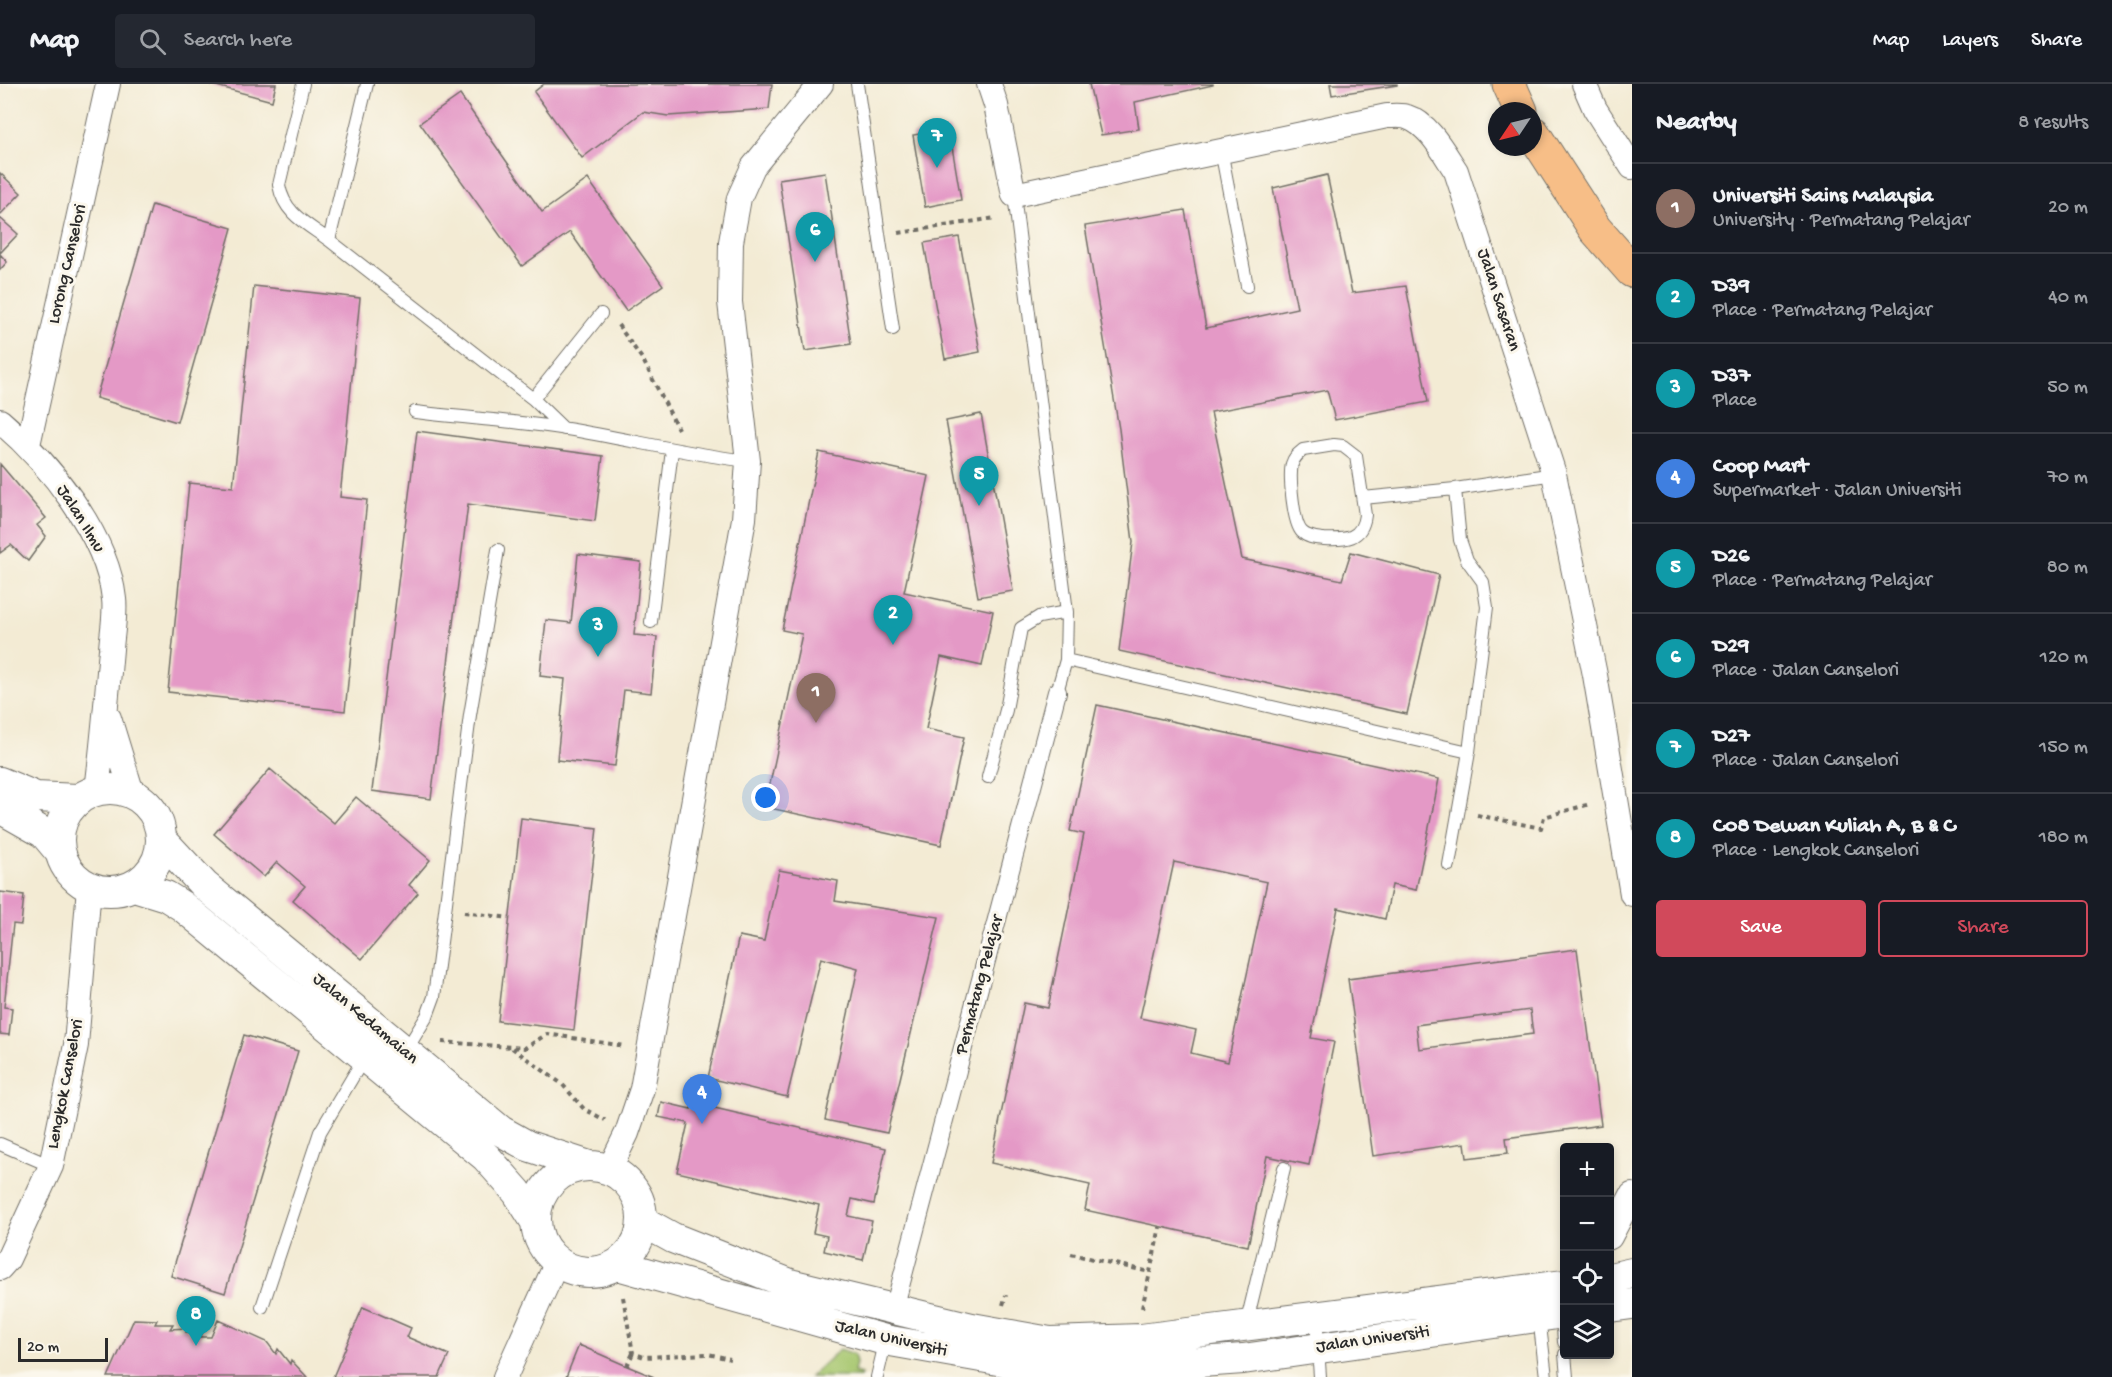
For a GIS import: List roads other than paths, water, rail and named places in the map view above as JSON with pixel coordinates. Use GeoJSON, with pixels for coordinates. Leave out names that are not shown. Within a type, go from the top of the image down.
{"type":"FeatureCollection","features":[{"type":"Feature","properties":{"kind":"main road"},"geometry":{"type":"LineString","coordinates":[[1509,84],[1517,102]]}},
{"type":"Feature","properties":{"kind":"main road"},"geometry":{"type":"LineString","coordinates":[[1542,147],[1595,229],[1632,271]]}},
{"type":"Feature","properties":{"kind":"street","name":"Lorong Canselori"},"geometry":{"type":"LineString","coordinates":[[28,445],[108,84]]}},
{"type":"Feature","properties":{"kind":"street"},"geometry":{"type":"LineString","coordinates":[[599,1168],[627,1133],[642,1089],[744,519],[748,461],[730,303],[731,242],[739,198],[753,167],[821,84]]}},
{"type":"Feature","properties":{"kind":"street"},"geometry":{"type":"LineString","coordinates":[[989,84],[996,105],[1014,195]]}},
{"type":"Feature","properties":{"kind":"street"},"geometry":{"type":"LineString","coordinates":[[1584,84],[1595,109],[1632,167]]}},
{"type":"Feature","properties":{"kind":"street","name":"Jalan Sasaran"},"geometry":{"type":"LineString","coordinates":[[1014,195],[1388,116],[1406,116],[1420,125],[1434,139],[1456,171],[1554,474],[1595,675],[1632,894]]}},
{"type":"Feature","properties":{"kind":"street","name":"Jalan Ilmu"},"geometry":{"type":"LineString","coordinates":[[0,421],[28,445],[75,506],[105,560],[114,599],[106,710],[87,795]]}},
{"type":"Feature","properties":{"kind":"street","name":"Permatang Pelajar"},"geometry":{"type":"LineString","coordinates":[[894,1309],[1057,692]]}},
{"type":"Feature","properties":{"kind":"street","name":"Jalan Ilmu"},"geometry":{"type":"LineString","coordinates":[[106,710],[132,793]]}},
{"type":"Feature","properties":{"kind":"street"},"geometry":{"type":"LineString","coordinates":[[0,782],[36,797],[87,795],[115,788],[132,793],[154,813],[162,840],[158,859],[149,874],[134,886],[119,891],[89,887],[76,879],[66,867],[60,852],[58,833],[65,815],[87,795]]}},
{"type":"Feature","properties":{"kind":"street"},"geometry":{"type":"LineString","coordinates":[[0,808],[44,833],[60,852]]}},
{"type":"Feature","properties":{"kind":"street","name":"Jalan Kedamaian"},"geometry":{"type":"LineString","coordinates":[[162,840],[204,885],[501,1131],[528,1146],[599,1168]]}},
{"type":"Feature","properties":{"kind":"street","name":"Jalan Kedamaian"},"geometry":{"type":"LineString","coordinates":[[134,886],[166,896],[182,906],[486,1157],[517,1192],[536,1222]]}},
{"type":"Feature","properties":{"kind":"street","name":"Lengkok Canselori"},"geometry":{"type":"LineString","coordinates":[[0,1268],[8,1259],[51,1166],[76,1045],[89,887]]}},
{"type":"Feature","properties":{"kind":"street"},"geometry":{"type":"LineString","coordinates":[[599,1168],[625,1181],[634,1193],[642,1221],[639,1238],[630,1253],[618,1264],[593,1272],[581,1272],[557,1262],[546,1251],[539,1237],[536,1222],[538,1205],[545,1189],[557,1177],[572,1169],[599,1168]]}},
{"type":"Feature","properties":{"kind":"street"},"geometry":{"type":"LineString","coordinates":[[1614,1229],[1632,1195]]}},
{"type":"Feature","properties":{"kind":"street","name":"Jalan Universiti"},"geometry":{"type":"LineString","coordinates":[[642,1221],[673,1238],[790,1284],[972,1328],[1050,1342],[1140,1339],[1316,1317],[1559,1314]]}},
{"type":"Feature","properties":{"kind":"street"},"geometry":{"type":"LineString","coordinates":[[505,1377],[557,1262]]}},
{"type":"Feature","properties":{"kind":"street","name":"Jalan Universiti"},"geometry":{"type":"LineString","coordinates":[[618,1264],[885,1340],[1037,1367],[1101,1369],[1232,1360],[1559,1314]]}},
{"type":"Feature","properties":{"kind":"street"},"geometry":{"type":"LineString","coordinates":[[1614,1277],[1632,1274]]}},
{"type":"Feature","properties":{"kind":"street"},"geometry":{"type":"LineString","coordinates":[[1614,1306],[1632,1304]]}},
{"type":"Feature","properties":{"kind":"lane"},"geometry":{"type":"LineString","coordinates":[[303,84],[279,185],[282,201],[290,211],[533,399],[564,429]]}},
{"type":"Feature","properties":{"kind":"lane"},"geometry":{"type":"LineString","coordinates":[[329,240],[367,84]]}},
{"type":"Feature","properties":{"kind":"lane"},"geometry":{"type":"LineString","coordinates":[[857,84],[893,329]]}},
{"type":"Feature","properties":{"kind":"lane"},"geometry":{"type":"LineString","coordinates":[[1221,150],[1247,286]]}},
{"type":"Feature","properties":{"kind":"lane","name":"Permatang Pelajar"},"geometry":{"type":"LineString","coordinates":[[1014,195],[1067,612],[1066,660],[1057,692]]}},
{"type":"Feature","properties":{"kind":"lane"},"geometry":{"type":"LineString","coordinates":[[533,399],[601,314]]}},
{"type":"Feature","properties":{"kind":"lane"},"geometry":{"type":"LineString","coordinates":[[415,412],[564,429],[647,443],[691,454],[748,461]]}},
{"type":"Feature","properties":{"kind":"lane"},"geometry":{"type":"LineString","coordinates":[[1343,446],[1356,456],[1363,498],[1364,525],[1359,534],[1341,540],[1308,536],[1297,525],[1295,517],[1292,462],[1297,455],[1312,447],[1343,446]]}},
{"type":"Feature","properties":{"kind":"lane"},"geometry":{"type":"LineString","coordinates":[[651,622],[672,450]]}},
{"type":"Feature","properties":{"kind":"lane"},"geometry":{"type":"LineString","coordinates":[[1363,498],[1455,489],[1554,474]]}},
{"type":"Feature","properties":{"kind":"lane"},"geometry":{"type":"LineString","coordinates":[[1449,865],[1469,752],[1487,607],[1483,582],[1467,560],[1460,540],[1455,489]]}},
{"type":"Feature","properties":{"kind":"lane"},"geometry":{"type":"LineString","coordinates":[[405,1053],[427,1016],[434,997],[470,715],[498,550]]}},
{"type":"Feature","properties":{"kind":"lane"},"geometry":{"type":"LineString","coordinates":[[988,777],[1006,710],[1021,628],[1040,617],[1067,612]]}},
{"type":"Feature","properties":{"kind":"lane"},"geometry":{"type":"LineString","coordinates":[[1066,660],[1469,752]]}},
{"type":"Feature","properties":{"kind":"lane"},"geometry":{"type":"LineString","coordinates":[[262,1307],[320,1132],[332,1108],[365,1057]]}},
{"type":"Feature","properties":{"kind":"lane"},"geometry":{"type":"LineString","coordinates":[[0,1144],[51,1166]]}},
{"type":"Feature","properties":{"kind":"lane"},"geometry":{"type":"LineString","coordinates":[[1246,1326],[1284,1168]]}},
{"type":"Feature","properties":{"kind":"lane"},"geometry":{"type":"LineString","coordinates":[[877,1377],[894,1309]]}},
{"type":"Feature","properties":{"kind":"lane"},"geometry":{"type":"LineString","coordinates":[[1546,1377],[1559,1314]]}},
{"type":"Feature","properties":{"kind":"lane"},"geometry":{"type":"LineString","coordinates":[[1316,1317],[1320,1348],[1320,1377]]}},
{"type":"Feature","properties":{"kind":"lane"},"geometry":{"type":"LineString","coordinates":[[1565,1359],[1567,1377]]}},
{"type":"Feature","properties":{"kind":"place","name":"D27"},"geometry":{"type":"Point","coordinates":[937,168]}},
{"type":"Feature","properties":{"kind":"place","name":"D29"},"geometry":{"type":"Point","coordinates":[815,262]}},
{"type":"Feature","properties":{"kind":"place","name":"D26"},"geometry":{"type":"Point","coordinates":[979,506]}},
{"type":"Feature","properties":{"kind":"place","name":"D39"},"geometry":{"type":"Point","coordinates":[893,645]}},
{"type":"Feature","properties":{"kind":"place","name":"D37"},"geometry":{"type":"Point","coordinates":[598,657]}},
{"type":"Feature","properties":{"kind":"place","name":"Universiti Sains Malaysia"},"geometry":{"type":"Point","coordinates":[816,723]}},
{"type":"Feature","properties":{"kind":"place","name":"Coop Mart"},"geometry":{"type":"Point","coordinates":[702,1124]}},
{"type":"Feature","properties":{"kind":"place","name":"C08 Dewan Kuliah A, B & C"},"geometry":{"type":"Point","coordinates":[196,1346]}}]}
